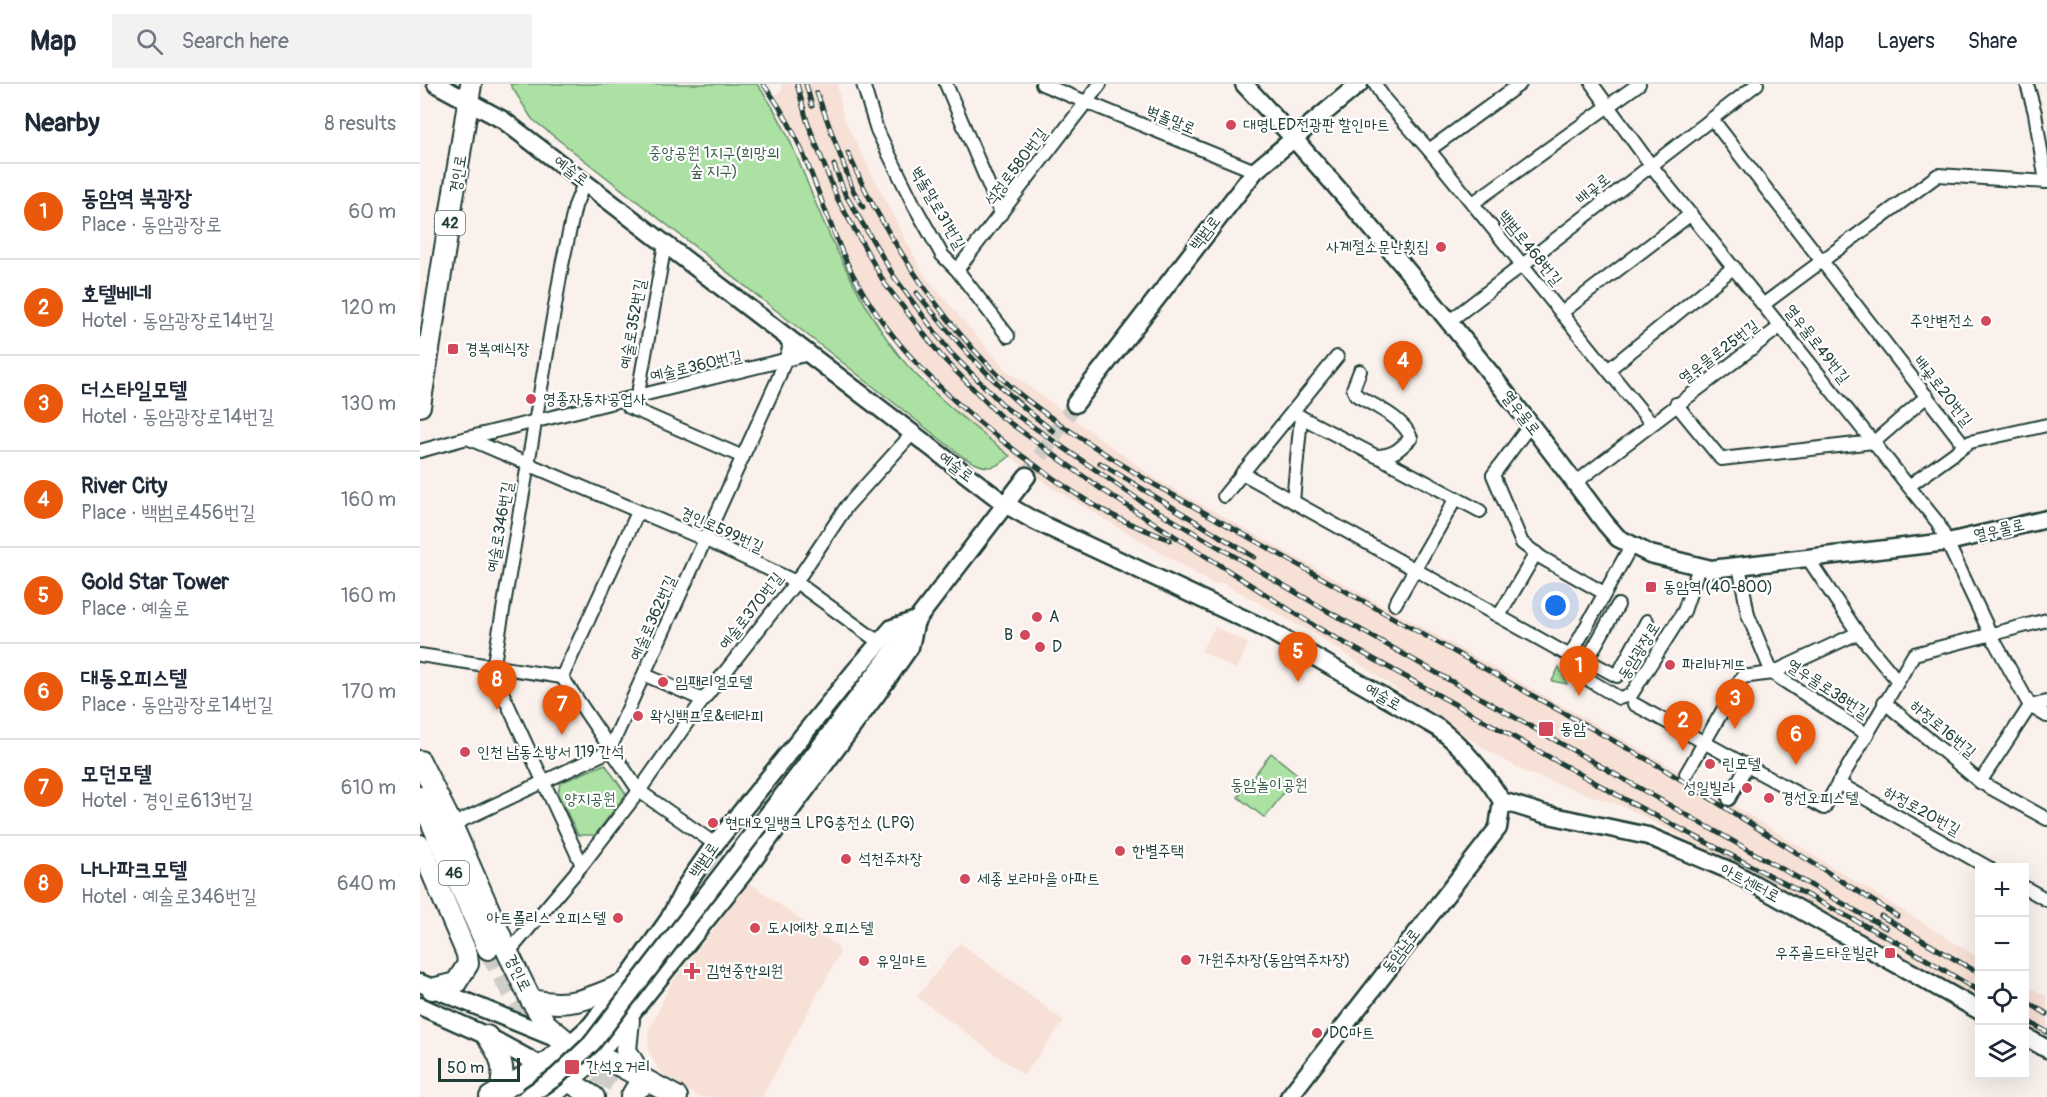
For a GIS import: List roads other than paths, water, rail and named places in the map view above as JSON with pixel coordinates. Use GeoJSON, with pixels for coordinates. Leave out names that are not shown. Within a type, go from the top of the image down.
{"type":"FeatureCollection","features":[{"type":"Feature","properties":{"kind":"main road","name":"예술로"},"geometry":{"type":"LineString","coordinates":[[436,84],[471,93],[664,244],[1005,504],[1032,520],[1269,630],[1438,728],[1457,742],[1472,759],[1502,801]]}},
{"type":"Feature","properties":{"kind":"main road","name":"열우물로"},"geometry":{"type":"LineString","coordinates":[[1244,84],[1294,138],[1450,320],[1618,538],[1631,546],[1657,556],[1711,569],[1809,560],[1948,542],[2047,519]]}},
{"type":"Feature","properties":{"kind":"main road","name":"백범로"},"geometry":{"type":"LineString","coordinates":[[1075,404],[1255,171],[1359,84]]}},
{"type":"Feature","properties":{"kind":"main road","name":"경인로"},"geometry":{"type":"LineString","coordinates":[[420,406],[471,93]]}},
{"type":"Feature","properties":{"kind":"main road","name":"백범로"},"geometry":{"type":"LineString","coordinates":[[527,1097],[556,1077],[592,1043],[1027,476]]}},
{"type":"Feature","properties":{"kind":"main road","name":"백범로"},"geometry":{"type":"LineString","coordinates":[[495,1094],[542,1066],[591,1025],[624,984],[669,919],[687,884],[715,844],[892,628],[916,620]]}},
{"type":"Feature","properties":{"kind":"main road","name":"백범로"},"geometry":{"type":"LineString","coordinates":[[549,1097],[597,1056],[743,874],[900,663],[910,647],[916,620]]}},
{"type":"Feature","properties":{"kind":"main road","name":"경인로"},"geometry":{"type":"LineString","coordinates":[[420,761],[452,825],[499,947]]}},
{"type":"Feature","properties":{"kind":"main road","name":"경인로"},"geometry":{"type":"LineString","coordinates":[[420,797],[499,947],[546,1024],[570,1044],[677,1097]]}},
{"type":"Feature","properties":{"kind":"main road","name":"아트센터로"},"geometry":{"type":"LineString","coordinates":[[1502,801],[1544,814],[1648,836],[1731,871],[1975,1008]]}},
{"type":"Feature","properties":{"kind":"main road","name":"동암남로"},"geometry":{"type":"LineString","coordinates":[[1289,1097],[1498,828],[1502,801]]}},
{"type":"Feature","properties":{"kind":"main road"},"geometry":{"type":"LineString","coordinates":[[420,845],[467,954],[468,964],[456,983],[426,986]]}},
{"type":"Feature","properties":{"kind":"main road"},"geometry":{"type":"LineString","coordinates":[[467,954],[474,959],[483,960],[493,956],[500,949],[499,947]]}},
{"type":"Feature","properties":{"kind":"main road"},"geometry":{"type":"LineString","coordinates":[[531,1000],[554,1005],[574,1003],[624,984]]}},
{"type":"Feature","properties":{"kind":"main road"},"geometry":{"type":"LineString","coordinates":[[426,986],[570,1044]]}},
{"type":"Feature","properties":{"kind":"main road"},"geometry":{"type":"LineString","coordinates":[[420,1006],[487,1036],[594,1097]]}},
{"type":"Feature","properties":{"kind":"main road"},"geometry":{"type":"LineString","coordinates":[[628,1020],[626,1050],[645,1080],[631,1097]]}},
{"type":"Feature","properties":{"kind":"main road"},"geometry":{"type":"LineString","coordinates":[[487,1036],[503,1062],[504,1074],[495,1094]]}},
{"type":"Feature","properties":{"kind":"main road"},"geometry":{"type":"LineString","coordinates":[[2029,1038],[2047,1049]]}},
{"type":"Feature","properties":{"kind":"street","name":"벽돌말로31번길"},"geometry":{"type":"LineString","coordinates":[[863,84],[877,130],[942,255],[957,270],[1008,336]]}},
{"type":"Feature","properties":{"kind":"street"},"geometry":{"type":"LineString","coordinates":[[946,84],[1001,214]]}},
{"type":"Feature","properties":{"kind":"street","name":"벽돌말로"},"geometry":{"type":"LineString","coordinates":[[1042,84],[1255,171]]}},
{"type":"Feature","properties":{"kind":"street","name":"석정로580번길"},"geometry":{"type":"LineString","coordinates":[[957,270],[1100,84]]}},
{"type":"Feature","properties":{"kind":"street","name":"백범로468번길"},"geometry":{"type":"LineString","coordinates":[[1375,84],[1385,100],[1473,203],[1651,423]]}},
{"type":"Feature","properties":{"kind":"street"},"geometry":{"type":"LineString","coordinates":[[1429,150],[1520,84]]}},
{"type":"Feature","properties":{"kind":"street","name":"열우물로49번길"},"geometry":{"type":"LineString","coordinates":[[1592,84],[1650,164],[1938,523],[1991,634],[2030,706]]}},
{"type":"Feature","properties":{"kind":"street","name":"백범로468번길"},"geometry":{"type":"LineString","coordinates":[[1473,203],[1639,84]]}},
{"type":"Feature","properties":{"kind":"street","name":"배곶로"},"geometry":{"type":"LineString","coordinates":[[1450,320],[1757,84]]}},
{"type":"Feature","properties":{"kind":"street"},"geometry":{"type":"LineString","coordinates":[[1764,304],[1938,175],[2047,182],[2041,113],[2027,84]]}},
{"type":"Feature","properties":{"kind":"street","name":"배곶로20번길"},"geometry":{"type":"LineString","coordinates":[[1712,119],[1964,445],[1999,434],[2047,424]]}},
{"type":"Feature","properties":{"kind":"street","name":"예술로346번길"},"geometry":{"type":"LineString","coordinates":[[582,865],[495,677],[494,668],[562,265],[575,206],[585,181]]}},
{"type":"Feature","properties":{"kind":"street","name":"백범로468번길"},"geometry":{"type":"LineString","coordinates":[[1561,313],[1691,214]]}},
{"type":"Feature","properties":{"kind":"street","name":"예술로352번길"},"geometry":{"type":"LineString","coordinates":[[636,404],[664,244]]}},
{"type":"Feature","properties":{"kind":"street"},"geometry":{"type":"LineString","coordinates":[[1608,370],[1734,267]]}},
{"type":"Feature","properties":{"kind":"street","name":"열우물로25번길"},"geometry":{"type":"LineString","coordinates":[[1575,483],[1781,326]]}},
{"type":"Feature","properties":{"kind":"street","name":"예술로362번길"},"geometry":{"type":"LineString","coordinates":[[609,751],[777,379],[789,349],[788,338]]}},
{"type":"Feature","properties":{"kind":"street","name":"예술로360번길"},"geometry":{"type":"LineString","coordinates":[[467,438],[617,402],[636,404],[809,354]]}},
{"type":"Feature","properties":{"kind":"street"},"geometry":{"type":"LineString","coordinates":[[1224,496],[1242,473],[1297,414],[1337,357]]}},
{"type":"Feature","properties":{"kind":"street"},"geometry":{"type":"LineString","coordinates":[[1360,371],[1353,389],[1356,395],[1399,421],[1411,438],[1397,453],[1376,456]]}},
{"type":"Feature","properties":{"kind":"street"},"geometry":{"type":"LineString","coordinates":[[1874,442],[1927,396]]}},
{"type":"Feature","properties":{"kind":"street"},"geometry":{"type":"LineString","coordinates":[[636,404],[743,457]]}},
{"type":"Feature","properties":{"kind":"street","name":"열우물로25번길"},"geometry":{"type":"LineString","coordinates":[[1676,404],[1721,459],[1874,442]]}},
{"type":"Feature","properties":{"kind":"street"},"geometry":{"type":"LineString","coordinates":[[1297,414],[1480,511]]}},
{"type":"Feature","properties":{"kind":"street"},"geometry":{"type":"LineString","coordinates":[[1293,501],[1297,414]]}},
{"type":"Feature","properties":{"kind":"street"},"geometry":{"type":"LineString","coordinates":[[1530,424],[1493,475],[1522,543],[1604,593]]}},
{"type":"Feature","properties":{"kind":"street","name":"예술로370번길"},"geometry":{"type":"LineString","coordinates":[[499,947],[582,865],[639,791],[702,700],[796,582],[847,506],[912,434]]}},
{"type":"Feature","properties":{"kind":"street"},"geometry":{"type":"LineString","coordinates":[[420,451],[467,438]]}},
{"type":"Feature","properties":{"kind":"street","name":"경인로599번길"},"geometry":{"type":"LineString","coordinates":[[467,438],[706,540],[796,582],[880,643]]}},
{"type":"Feature","properties":{"kind":"street"},"geometry":{"type":"LineString","coordinates":[[1909,486],[1964,445]]}},
{"type":"Feature","properties":{"kind":"street"},"geometry":{"type":"LineString","coordinates":[[1242,473],[1570,656],[1631,546]]}},
{"type":"Feature","properties":{"kind":"street"},"geometry":{"type":"LineString","coordinates":[[1395,604],[1456,498]]}},
{"type":"Feature","properties":{"kind":"street"},"geometry":{"type":"LineString","coordinates":[[562,677],[638,512]]}},
{"type":"Feature","properties":{"kind":"street"},"geometry":{"type":"LineString","coordinates":[[1499,616],[1536,553]]}},
{"type":"Feature","properties":{"kind":"street"},"geometry":{"type":"LineString","coordinates":[[1809,560],[1858,633],[1897,680]]}},
{"type":"Feature","properties":{"kind":"street","name":"열우물로38번길"},"geometry":{"type":"LineString","coordinates":[[1738,566],[1748,615],[1772,673],[1866,734]]}},
{"type":"Feature","properties":{"kind":"street","name":"동암광장로"},"geometry":{"type":"LineString","coordinates":[[1570,656],[1574,671],[1619,698],[1632,695],[1684,611],[1699,567]]}},
{"type":"Feature","properties":{"kind":"street"},"geometry":{"type":"LineString","coordinates":[[1618,604],[1587,660],[1617,676],[1647,621]]}},
{"type":"Feature","properties":{"kind":"street"},"geometry":{"type":"LineString","coordinates":[[1595,610],[1603,632]]}},
{"type":"Feature","properties":{"kind":"street"},"geometry":{"type":"LineString","coordinates":[[1634,704],[1824,808],[1914,654],[2047,620]]}},
{"type":"Feature","properties":{"kind":"street","name":"열우물로38번길"},"geometry":{"type":"LineString","coordinates":[[1705,742],[1742,677],[1772,673],[1858,633]]}},
{"type":"Feature","properties":{"kind":"street"},"geometry":{"type":"LineString","coordinates":[[420,655],[562,677]]}},
{"type":"Feature","properties":{"kind":"street"},"geometry":{"type":"LineString","coordinates":[[1620,672],[1638,682]]}},
{"type":"Feature","properties":{"kind":"street"},"geometry":{"type":"LineString","coordinates":[[645,675],[702,700]]}},
{"type":"Feature","properties":{"kind":"street"},"geometry":{"type":"LineString","coordinates":[[562,677],[609,751],[639,791],[715,844]]}},
{"type":"Feature","properties":{"kind":"street","name":"하정로16번길"},"geometry":{"type":"LineString","coordinates":[[1884,702],[1980,782],[2047,819]]}},
{"type":"Feature","properties":{"kind":"street"},"geometry":{"type":"LineString","coordinates":[[2030,706],[2047,702]]}},
{"type":"Feature","properties":{"kind":"street"},"geometry":{"type":"LineString","coordinates":[[2030,706],[2047,716]]}},
{"type":"Feature","properties":{"kind":"street","name":"하정로16번길"},"geometry":{"type":"LineString","coordinates":[[1980,782],[2030,706]]}},
{"type":"Feature","properties":{"kind":"street"},"geometry":{"type":"LineString","coordinates":[[1686,774],[1705,742]]}},
{"type":"Feature","properties":{"kind":"street"},"geometry":{"type":"LineString","coordinates":[[452,825],[609,751]]}},
{"type":"Feature","properties":{"kind":"street"},"geometry":{"type":"LineString","coordinates":[[1729,799],[1747,765]]}},
{"type":"Feature","properties":{"kind":"street","name":"하정로20번길"},"geometry":{"type":"LineString","coordinates":[[1838,783],[1982,863]]}},
{"type":"Feature","properties":{"kind":"street"},"geometry":{"type":"LineString","coordinates":[[2029,889],[2047,900]]}},
{"type":"Feature","properties":{"kind":"tunnel"},"geometry":{"type":"LineString","coordinates":[[1027,476],[1075,404]]}},
{"type":"Feature","properties":{"kind":"tunnel"},"geometry":{"type":"LineString","coordinates":[[488,949],[522,1008],[549,1038]]}},
{"type":"Feature","properties":{"kind":"tunnel"},"geometry":{"type":"LineString","coordinates":[[571,1057],[640,1097]]}},
{"type":"Feature","properties":{"kind":"railway"},"geometry":{"type":"LineString","coordinates":[[763,84],[778,105],[802,150],[850,269],[884,324],[903,348],[947,394],[995,435],[1044,472],[1103,510],[1170,540]]}},
{"type":"Feature","properties":{"kind":"railway"},"geometry":{"type":"LineString","coordinates":[[797,84],[807,121],[837,198],[885,284],[942,357],[999,415],[1101,489],[1318,628],[1637,806],[1904,946],[1975,989]]}},
{"type":"Feature","properties":{"kind":"railway"},"geometry":{"type":"LineString","coordinates":[[806,84],[812,106]]}},
{"type":"Feature","properties":{"kind":"railway"},"geometry":{"type":"LineString","coordinates":[[817,93],[853,190],[863,207]]}},
{"type":"Feature","properties":{"kind":"railway"},"geometry":{"type":"LineString","coordinates":[[848,153],[880,218],[945,316],[996,373],[1038,408],[1155,485],[1659,766],[1897,916]]}},
{"type":"Feature","properties":{"kind":"railway"},"geometry":{"type":"LineString","coordinates":[[834,165],[845,194],[895,278],[950,352],[1006,408],[1142,502],[1331,613],[1886,928]]}},
{"type":"Feature","properties":{"kind":"railway"},"geometry":{"type":"LineString","coordinates":[[917,293],[980,366],[1015,400],[1053,431]]}},
{"type":"Feature","properties":{"kind":"railway"},"geometry":{"type":"LineString","coordinates":[[1100,463],[1254,557]]}},
{"type":"Feature","properties":{"kind":"railway"},"geometry":{"type":"LineString","coordinates":[[1881,916],[1975,971]]}},
{"type":"Feature","properties":{"kind":"railway"},"geometry":{"type":"LineString","coordinates":[[2029,1003],[2047,1014]]}},
{"type":"Feature","properties":{"kind":"railway"},"geometry":{"type":"LineString","coordinates":[[2029,1022],[2047,1032]]}},
{"type":"Feature","properties":{"kind":"place","name":"대명LED전광판 할인마트"},"geometry":{"type":"Point","coordinates":[1231,125]}},
{"type":"Feature","properties":{"kind":"place","name":"사계절소문난횟집"},"geometry":{"type":"Point","coordinates":[1441,247]}},
{"type":"Feature","properties":{"kind":"place","name":"주안변전소"},"geometry":{"type":"Point","coordinates":[1986,321]}},
{"type":"Feature","properties":{"kind":"place","name":"경복예식장"},"geometry":{"type":"Point","coordinates":[453,349]}},
{"type":"Feature","properties":{"kind":"place","name":"River City"},"geometry":{"type":"Point","coordinates":[1403,391]}},
{"type":"Feature","properties":{"kind":"place","name":"영종자동차공업사"},"geometry":{"type":"Point","coordinates":[531,399]}},
{"type":"Feature","properties":{"kind":"place","name":"동암역 (40-800)"},"geometry":{"type":"Point","coordinates":[1651,587]}},
{"type":"Feature","properties":{"kind":"place","name":"A"},"geometry":{"type":"Point","coordinates":[1037,617]}},
{"type":"Feature","properties":{"kind":"place","name":"B"},"geometry":{"type":"Point","coordinates":[1025,635]}},
{"type":"Feature","properties":{"kind":"place","name":"D"},"geometry":{"type":"Point","coordinates":[1040,647]}},
{"type":"Feature","properties":{"kind":"place","name":"파리바게뜨"},"geometry":{"type":"Point","coordinates":[1670,665]}},
{"type":"Feature","properties":{"kind":"place","name":"임패리얼모텔"},"geometry":{"type":"Point","coordinates":[663,682]}},
{"type":"Feature","properties":{"kind":"place","name":"Gold Star Tower"},"geometry":{"type":"Point","coordinates":[1298,682]}},
{"type":"Feature","properties":{"kind":"place","name":"동암역 북광장"},"geometry":{"type":"Point","coordinates":[1579,696]}},
{"type":"Feature","properties":{"kind":"place","name":"나나파크모텔"},"geometry":{"type":"Point","coordinates":[497,710]}},
{"type":"Feature","properties":{"kind":"place","name":"왁싱백프로&테라피"},"geometry":{"type":"Point","coordinates":[638,716]}},
{"type":"Feature","properties":{"kind":"place","name":"동암"},"geometry":{"type":"Point","coordinates":[1546,729]}},
{"type":"Feature","properties":{"kind":"place","name":"더스타일모텔"},"geometry":{"type":"Point","coordinates":[1735,729]}},
{"type":"Feature","properties":{"kind":"place","name":"모던모텔"},"geometry":{"type":"Point","coordinates":[562,735]}},
{"type":"Feature","properties":{"kind":"place","name":"호텔베네"},"geometry":{"type":"Point","coordinates":[1683,751]}},
{"type":"Feature","properties":{"kind":"place","name":"인천 남동소방서 119 간석"},"geometry":{"type":"Point","coordinates":[465,752]}},
{"type":"Feature","properties":{"kind":"place","name":"린모텔"},"geometry":{"type":"Point","coordinates":[1710,764]}},
{"type":"Feature","properties":{"kind":"place","name":"대동오피스텔"},"geometry":{"type":"Point","coordinates":[1796,765]}},
{"type":"Feature","properties":{"kind":"place","name":"성일빌라"},"geometry":{"type":"Point","coordinates":[1747,788]}},
{"type":"Feature","properties":{"kind":"place","name":"경선오피스텔"},"geometry":{"type":"Point","coordinates":[1769,798]}},
{"type":"Feature","properties":{"kind":"place","name":"현대오일뱅크 LPG충전소 (LPG)"},"geometry":{"type":"Point","coordinates":[713,823]}},
{"type":"Feature","properties":{"kind":"place","name":"한별주택"},"geometry":{"type":"Point","coordinates":[1120,851]}},
{"type":"Feature","properties":{"kind":"place","name":"석천주차장"},"geometry":{"type":"Point","coordinates":[846,859]}},
{"type":"Feature","properties":{"kind":"place","name":"세종 보라마을 아파트"},"geometry":{"type":"Point","coordinates":[965,879]}},
{"type":"Feature","properties":{"kind":"place","name":"아트폴리스 오피스텔"},"geometry":{"type":"Point","coordinates":[618,918]}},
{"type":"Feature","properties":{"kind":"place","name":"도시에창 오피스텔"},"geometry":{"type":"Point","coordinates":[755,928]}},
{"type":"Feature","properties":{"kind":"place","name":"우주골드타운빌라"},"geometry":{"type":"Point","coordinates":[1890,953]}},
{"type":"Feature","properties":{"kind":"place","name":"가원주차장(동암역주차장)"},"geometry":{"type":"Point","coordinates":[1186,960]}},
{"type":"Feature","properties":{"kind":"place","name":"유일마트"},"geometry":{"type":"Point","coordinates":[864,961]}},
{"type":"Feature","properties":{"kind":"place","name":"김현중한의원"},"geometry":{"type":"Point","coordinates":[692,971]}},
{"type":"Feature","properties":{"kind":"place","name":"DC마트"},"geometry":{"type":"Point","coordinates":[1317,1033]}},
{"type":"Feature","properties":{"kind":"place","name":"간석오거리"},"geometry":{"type":"Point","coordinates":[572,1067]}},
{"type":"Feature","properties":{"kind":"park label","name":"중앙공원 1지구(희망의 숲 지구)"},"geometry":{"type":"Point","coordinates":[714,162]}},
{"type":"Feature","properties":{"kind":"park label","name":"동암놀이공원"},"geometry":{"type":"Point","coordinates":[1269,785]}},
{"type":"Feature","properties":{"kind":"park label","name":"양지공원"},"geometry":{"type":"Point","coordinates":[590,799]}}]}
